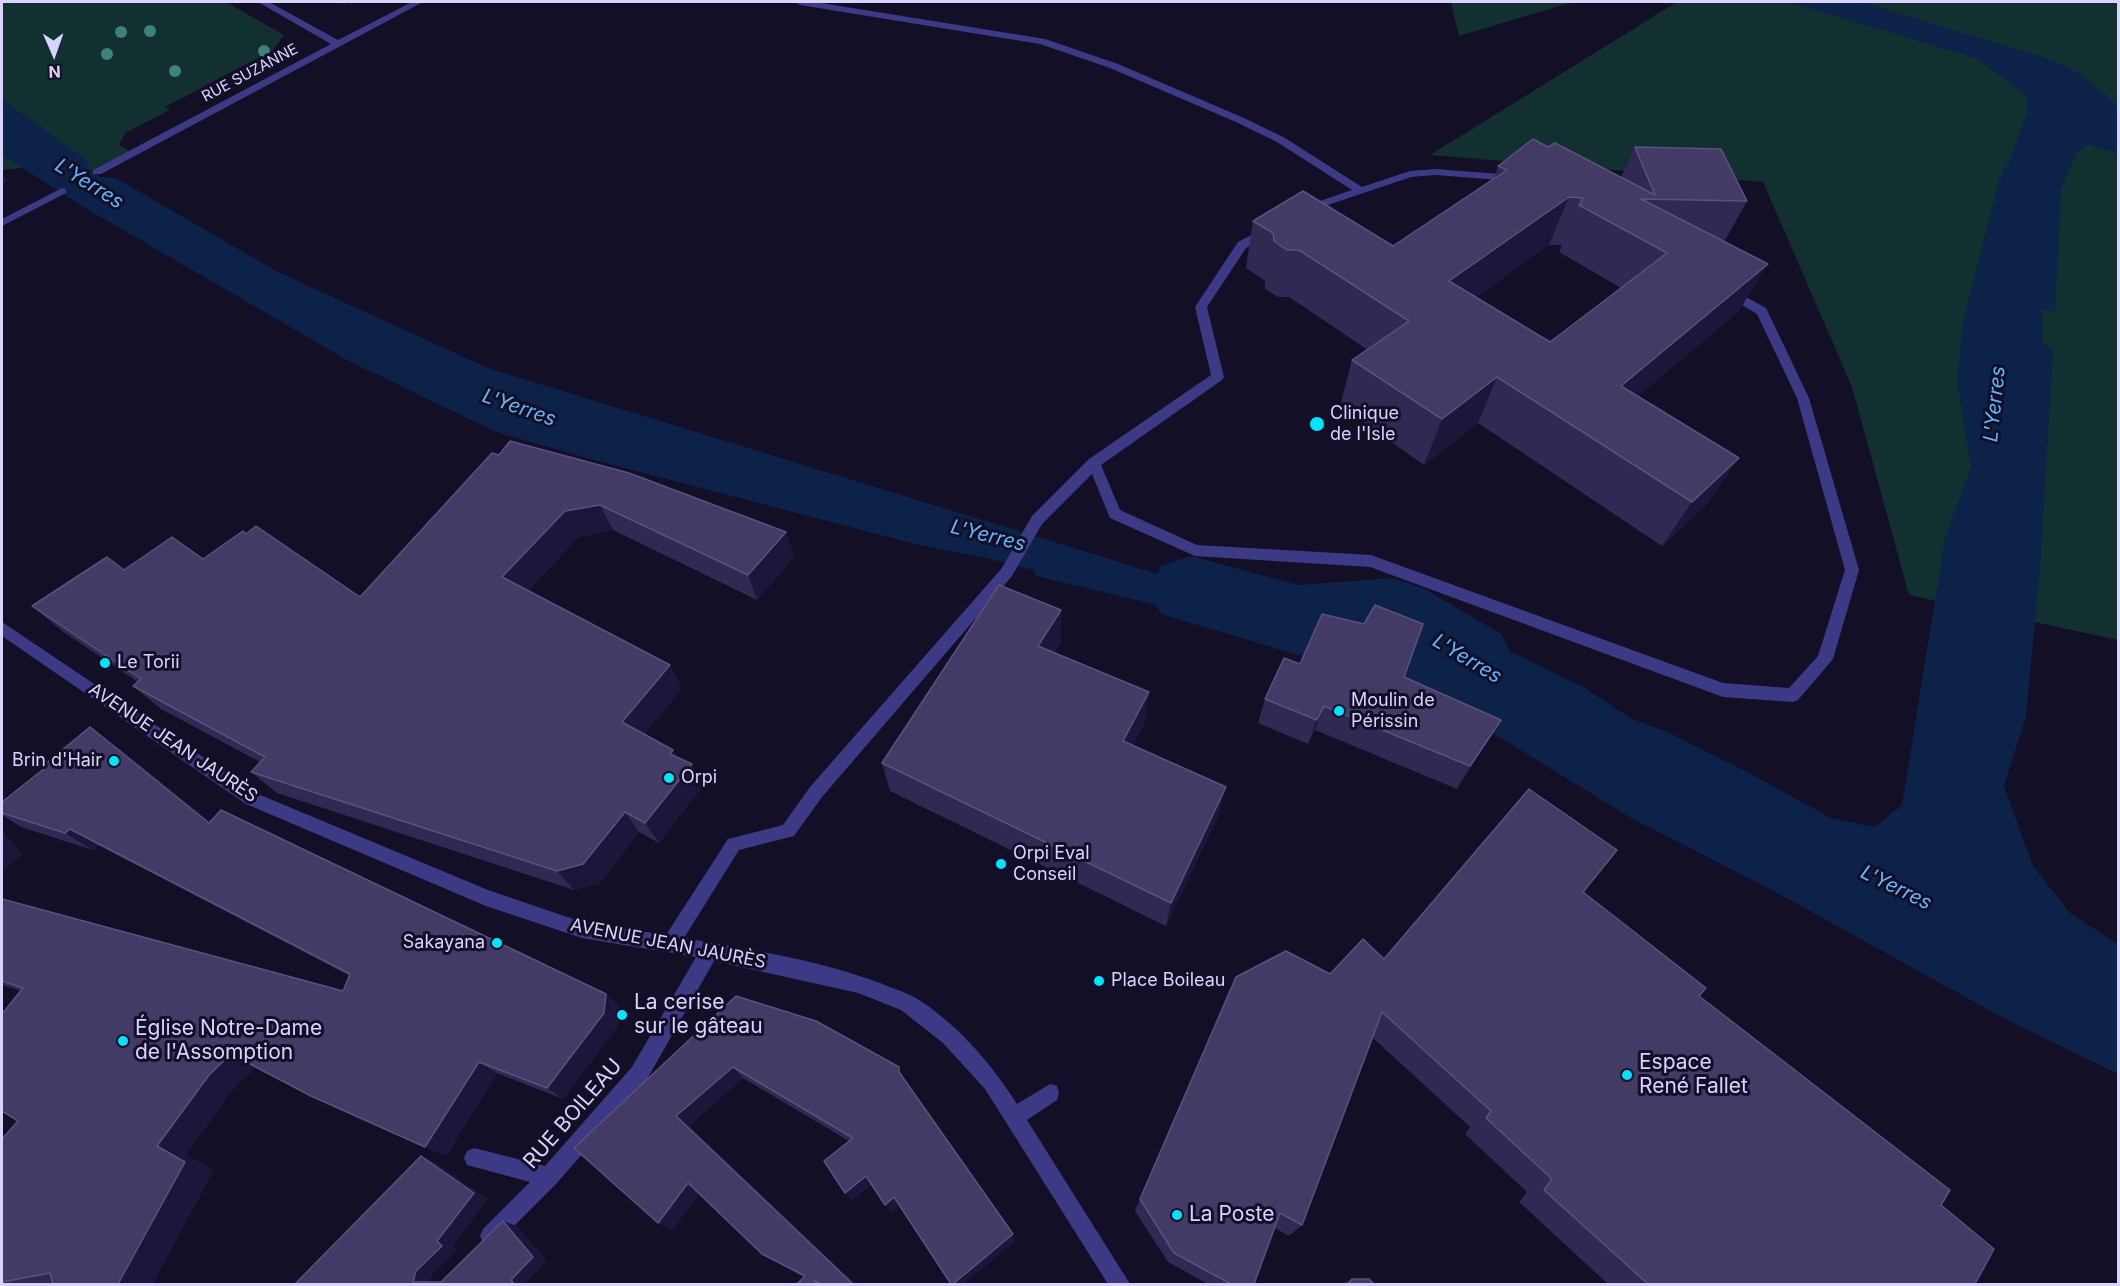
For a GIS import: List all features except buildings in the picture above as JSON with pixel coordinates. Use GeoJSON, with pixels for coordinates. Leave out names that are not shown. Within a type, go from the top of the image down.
{"type":"FeatureCollection","features":[{"type":"Feature","properties":{"kind":"street"},"geometry":{"type":"LineString","coordinates":[[263,2],[338,44]]}},
{"type":"Feature","properties":{"kind":"street","name":"RUE SUZANNE"},"geometry":{"type":"LineString","coordinates":[[97,172],[418,2]]}},
{"type":"Feature","properties":{"kind":"street"},"geometry":{"type":"LineString","coordinates":[[800,2],[1042,41],[1114,66],[1240,120],[1281,140],[1360,190]]}},
{"type":"Feature","properties":{"kind":"street"},"geometry":{"type":"LineString","coordinates":[[669,946],[734,844],[788,831],[816,792],[1007,572],[1036,523],[1094,463],[1218,377],[1201,307],[1242,246],[1288,219],[1360,190],[1410,174],[1435,172],[1528,180]]}},
{"type":"Feature","properties":{"kind":"street"},"geometry":{"type":"LineString","coordinates":[[2,223],[62,191]]}},
{"type":"Feature","properties":{"kind":"street"},"geometry":{"type":"LineString","coordinates":[[1094,463],[1115,514],[1195,550],[1371,561],[1723,690],[1792,695],[1825,659],[1852,570],[1803,398],[1762,311],[1716,284]]}},
{"type":"Feature","properties":{"kind":"street","name":"AVENUE JEAN JAURÈS"},"geometry":{"type":"LineString","coordinates":[[2,628],[252,799],[486,898],[582,930],[710,951],[858,984],[907,1003],[951,1036],[992,1083],[1120,1284]]}},
{"type":"Feature","properties":{"kind":"street","name":"RUE BOILEAU"},"geometry":{"type":"LineString","coordinates":[[474,1251],[549,1177],[639,1074],[710,951]]}},
{"type":"Feature","properties":{"kind":"street"},"geometry":{"type":"LineString","coordinates":[[1014,1118],[1050,1093]]}},
{"type":"Feature","properties":{"kind":"street"},"geometry":{"type":"LineString","coordinates":[[474,1158],[549,1177]]}},
{"type":"Feature","properties":{"kind":"green space"},"geometry":{"type":"Polygon","coordinates":[[[2,2],[226,2],[284,35],[273,50],[165,107],[170,110],[125,133],[119,145],[130,151],[92,170],[56,176],[37,166],[2,170],[2,2]]]}},
{"type":"Feature","properties":{"kind":"green space"},"geometry":{"type":"Polygon","coordinates":[[[1444,2],[1573,2],[1459,36],[1451,3],[1444,2]]]}},
{"type":"Feature","properties":{"kind":"green space"},"geometry":{"type":"Polygon","coordinates":[[[1677,2],[2118,2],[2118,640],[1909,595],[1852,387],[1763,182],[1430,155],[1677,2]]]}},
{"type":"Feature","properties":{"kind":"water"},"geometry":{"type":"Polygon","coordinates":[[[1788,2],[1861,2],[2049,59],[2079,73],[2118,106],[2118,154],[2089,144],[2077,152],[2061,189],[2055,312],[2042,309],[2043,344],[2053,350],[2040,568],[2026,716],[2004,786],[2033,866],[2071,914],[2118,944],[2118,1074],[2005,1019],[1774,891],[1631,818],[1402,677],[1314,639],[1269,632],[1036,576],[1034,570],[919,545],[496,432],[347,360],[87,209],[2,155],[2,99],[89,162],[87,167],[100,177],[116,178],[278,272],[488,368],[1337,629],[1393,601],[1410,610],[1430,612],[1583,687],[1632,719],[1665,731],[1742,769],[1831,818],[1874,827],[1902,805],[1945,538],[1971,467],[1957,381],[1963,322],[1999,180],[2012,154],[2027,113],[2026,95],[1975,58],[1788,2]]]}},
{"type":"Feature","properties":{"kind":"waterway","name":"L'Yerres"},"geometry":{"type":"LineString","coordinates":[[1191,590],[1298,620],[1393,613],[1470,660]]}},
{"type":"Feature","properties":{"kind":"place","name":"Clinique de l'Isle"},"geometry":{"type":"Point","coordinates":[1317,424]}},
{"type":"Feature","properties":{"kind":"place","name":"Le Torii"},"geometry":{"type":"Point","coordinates":[105,663]}},
{"type":"Feature","properties":{"kind":"place","name":"Moulin de Périssin"},"geometry":{"type":"Point","coordinates":[1339,711]}},
{"type":"Feature","properties":{"kind":"place","name":"Brin d'Hair"},"geometry":{"type":"Point","coordinates":[114,761]}},
{"type":"Feature","properties":{"kind":"place","name":"Orpi"},"geometry":{"type":"Point","coordinates":[669,778]}},
{"type":"Feature","properties":{"kind":"place","name":"Orpi Eval Conseil"},"geometry":{"type":"Point","coordinates":[1001,864]}},
{"type":"Feature","properties":{"kind":"place","name":"Sakayana"},"geometry":{"type":"Point","coordinates":[497,943]}},
{"type":"Feature","properties":{"kind":"place","name":"Place Boileau"},"geometry":{"type":"Point","coordinates":[1099,981]}},
{"type":"Feature","properties":{"kind":"place","name":"La cerise sur le gâteau"},"geometry":{"type":"Point","coordinates":[622,1015]}},
{"type":"Feature","properties":{"kind":"place","name":"Église Notre-Dame de l'Assomption"},"geometry":{"type":"Point","coordinates":[123,1041]}},
{"type":"Feature","properties":{"kind":"place","name":"Espace René Fallet"},"geometry":{"type":"Point","coordinates":[1627,1075]}},
{"type":"Feature","properties":{"kind":"place","name":"La Poste"},"geometry":{"type":"Point","coordinates":[1177,1215]}}]}
